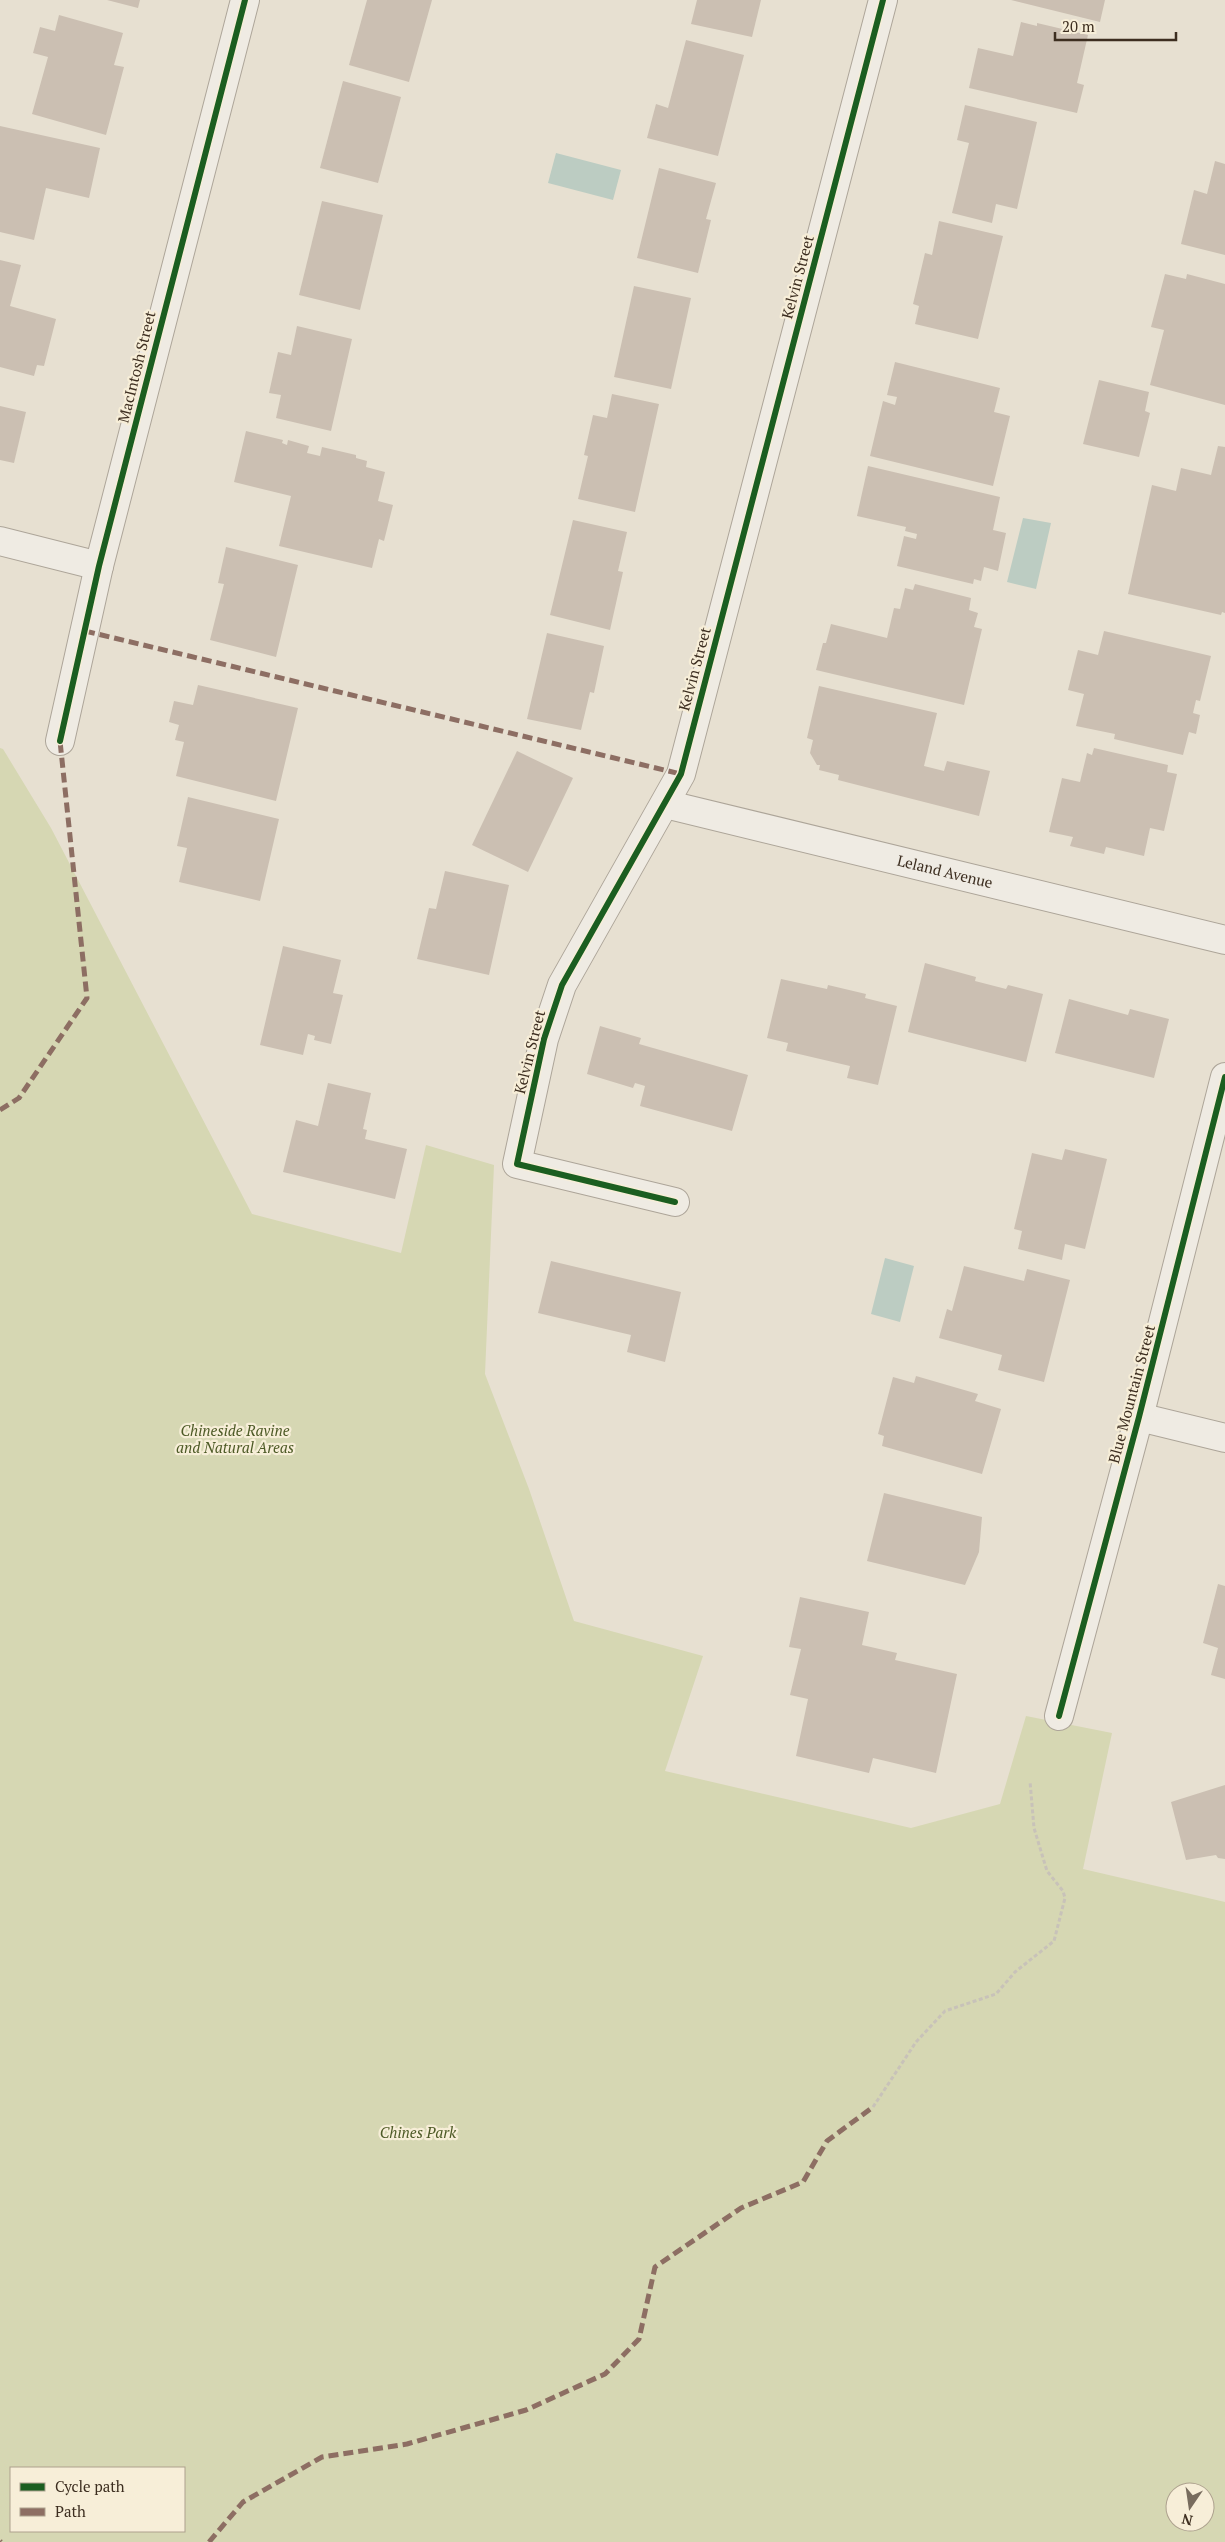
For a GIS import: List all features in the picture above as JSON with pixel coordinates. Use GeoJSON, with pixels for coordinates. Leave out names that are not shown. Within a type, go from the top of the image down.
{"type":"FeatureCollection","features":[{"type":"Feature","properties":{"kind":"street","name":"MacIntosh Street"},"geometry":{"type":"LineString","coordinates":[[60,741],[99,566],[245,0]]}},
{"type":"Feature","properties":{"kind":"street","name":"Kelvin Street"},"geometry":{"type":"LineString","coordinates":[[675,1202],[517,1164],[552,1010],[562,985],[681,774],[883,0]]}},
{"type":"Feature","properties":{"kind":"street"},"geometry":{"type":"LineString","coordinates":[[0,541],[99,566]]}},
{"type":"Feature","properties":{"kind":"street","name":"Leland Avenue"},"geometry":{"type":"LineString","coordinates":[[665,804],[1225,940]]}},
{"type":"Feature","properties":{"kind":"street","name":"Blue Mountain Street"},"geometry":{"type":"LineString","coordinates":[[1059,1716],[1139,1417],[1225,1077]]}},
{"type":"Feature","properties":{"kind":"street"},"geometry":{"type":"LineString","coordinates":[[1139,1417],[1225,1438]]}},
{"type":"Feature","properties":{"kind":"path"},"geometry":{"type":"LineString","coordinates":[[872,2107],[916,2042],[945,2011],[996,1994],[1015,1972],[1054,1941],[1065,1898],[1063,1891],[1047,1871],[1034,1828],[1030,1781]]}},
{"type":"Feature","properties":{"kind":"green space","name":"Chines Park"},"geometry":{"type":"Polygon","coordinates":[[[0,748],[3,749],[51,828],[252,1214],[401,1253],[426,1145],[494,1165],[485,1374],[529,1489],[574,1621],[703,1656],[665,1771],[911,1828],[1000,1804],[1026,1716],[1112,1733],[1083,1869],[1225,1902],[1225,2542],[0,2542],[0,748]]]}},
{"type":"Feature","properties":{"kind":"shaded area"},"geometry":{"type":"Polygon","coordinates":[[[556,153],[621,170],[613,200],[548,183],[556,153]]]}},
{"type":"Feature","properties":{"kind":"shaded area"},"geometry":{"type":"Polygon","coordinates":[[[1023,518],[1051,523],[1036,589],[1007,582],[1023,518]]]}},
{"type":"Feature","properties":{"kind":"shaded area"},"geometry":{"type":"Polygon","coordinates":[[[885,1258],[914,1266],[900,1322],[871,1314],[885,1258]]]}},
{"type":"Feature","properties":{"kind":"building"},"geometry":{"type":"Polygon","coordinates":[[[107,0],[140,0],[138,8],[107,0]]]}},
{"type":"Feature","properties":{"kind":"building"},"geometry":{"type":"Polygon","coordinates":[[[367,0],[432,0],[409,82],[349,65],[367,0]]]}},
{"type":"Feature","properties":{"kind":"building"},"geometry":{"type":"Polygon","coordinates":[[[697,0],[761,0],[752,37],[691,24],[697,0]]]}},
{"type":"Feature","properties":{"kind":"building"},"geometry":{"type":"Polygon","coordinates":[[[1011,0],[1105,0],[1100,22],[1011,0]]]}},
{"type":"Feature","properties":{"kind":"building"},"geometry":{"type":"Polygon","coordinates":[[[59,15],[123,33],[114,65],[124,67],[106,135],[32,114],[48,57],[33,53],[40,27],[55,31],[59,15]]]}},
{"type":"Feature","properties":{"kind":"building"},"geometry":{"type":"Polygon","coordinates":[[[1021,22],[1037,26],[1037,23],[1088,35],[1077,83],[1084,85],[1077,113],[969,88],[978,48],[1013,56],[1021,22]]]}},
{"type":"Feature","properties":{"kind":"building"},"geometry":{"type":"Polygon","coordinates":[[[686,40],[744,55],[718,156],[647,138],[656,104],[668,108],[686,40]]]}},
{"type":"Feature","properties":{"kind":"building"},"geometry":{"type":"Polygon","coordinates":[[[343,81],[401,97],[378,183],[320,168],[343,81]]]}},
{"type":"Feature","properties":{"kind":"building"},"geometry":{"type":"Polygon","coordinates":[[[965,105],[1037,122],[1017,209],[996,204],[992,223],[952,213],[969,143],[957,140],[965,105]]]}},
{"type":"Feature","properties":{"kind":"building"},"geometry":{"type":"Polygon","coordinates":[[[0,126],[100,148],[89,198],[46,188],[34,240],[0,232],[0,126]]]}},
{"type":"Feature","properties":{"kind":"building"},"geometry":{"type":"Polygon","coordinates":[[[1215,161],[1225,164],[1225,255],[1181,244],[1194,190],[1207,194],[1215,161]]]}},
{"type":"Feature","properties":{"kind":"building"},"geometry":{"type":"Polygon","coordinates":[[[659,168],[716,183],[706,219],[711,220],[698,273],[637,258],[659,168]]]}},
{"type":"Feature","properties":{"kind":"building"},"geometry":{"type":"Polygon","coordinates":[[[322,201],[383,215],[360,310],[299,295],[322,201]]]}},
{"type":"Feature","properties":{"kind":"building"},"geometry":{"type":"Polygon","coordinates":[[[939,221],[1003,236],[978,339],[915,324],[919,306],[913,304],[925,253],[932,255],[939,221]]]}},
{"type":"Feature","properties":{"kind":"building"},"geometry":{"type":"Polygon","coordinates":[[[0,260],[21,265],[10,306],[56,319],[44,366],[37,365],[34,376],[0,367],[0,260]]]}},
{"type":"Feature","properties":{"kind":"building"},"geometry":{"type":"Polygon","coordinates":[[[1165,274],[1186,279],[1187,274],[1225,284],[1225,405],[1150,385],[1164,330],[1151,327],[1165,274]]]}},
{"type":"Feature","properties":{"kind":"building"},"geometry":{"type":"Polygon","coordinates":[[[634,286],[691,298],[671,389],[614,377],[634,286]]]}},
{"type":"Feature","properties":{"kind":"building"},"geometry":{"type":"Polygon","coordinates":[[[297,326],[352,339],[331,431],[276,418],[281,395],[269,393],[278,352],[291,355],[297,326]]]}},
{"type":"Feature","properties":{"kind":"building"},"geometry":{"type":"Polygon","coordinates":[[[895,362],[1000,388],[994,412],[1010,416],[993,486],[870,456],[883,401],[895,405],[897,397],[887,395],[895,362]]]}},
{"type":"Feature","properties":{"kind":"building"},"geometry":{"type":"Polygon","coordinates":[[[1099,380],[1149,392],[1145,411],[1150,413],[1139,457],[1083,444],[1099,380]]]}},
{"type":"Feature","properties":{"kind":"building"},"geometry":{"type":"Polygon","coordinates":[[[612,394],[659,404],[635,512],[578,499],[588,456],[584,455],[593,415],[607,418],[612,394]]]}},
{"type":"Feature","properties":{"kind":"building"},"geometry":{"type":"Polygon","coordinates":[[[0,406],[26,412],[14,463],[0,460],[0,406]]]}},
{"type":"Feature","properties":{"kind":"building"},"geometry":{"type":"Polygon","coordinates":[[[246,431],[283,440],[282,443],[287,445],[288,440],[309,446],[307,453],[320,456],[322,447],[356,455],[356,458],[367,461],[366,467],[385,472],[378,501],[393,505],[384,541],[379,539],[372,568],[279,546],[291,496],[234,482],[246,431]]]}},
{"type":"Feature","properties":{"kind":"building"},"geometry":{"type":"Polygon","coordinates":[[[1218,446],[1225,447],[1225,613],[1222,612],[1221,615],[1128,594],[1152,485],[1176,491],[1181,468],[1211,475],[1218,446]]]}},
{"type":"Feature","properties":{"kind":"building"},"geometry":{"type":"Polygon","coordinates":[[[868,466],[1000,497],[993,530],[1006,533],[998,571],[984,567],[981,581],[974,579],[973,584],[897,566],[904,536],[916,539],[917,534],[905,531],[906,527],[857,516],[868,466]]]}},
{"type":"Feature","properties":{"kind":"building"},"geometry":{"type":"Polygon","coordinates":[[[573,520],[627,532],[618,571],[623,572],[610,630],[550,615],[573,520]]]}},
{"type":"Feature","properties":{"kind":"building"},"geometry":{"type":"Polygon","coordinates":[[[226,547],[298,565],[276,657],[210,640],[224,584],[218,583],[226,547]]]}},
{"type":"Feature","properties":{"kind":"building"},"geometry":{"type":"Polygon","coordinates":[[[915,584],[971,598],[969,610],[978,613],[974,627],[982,629],[964,705],[816,670],[823,643],[826,643],[831,624],[887,638],[894,608],[900,609],[905,588],[913,590],[915,584]]]}},
{"type":"Feature","properties":{"kind":"building"},"geometry":{"type":"Polygon","coordinates":[[[1104,631],[1211,656],[1200,701],[1196,700],[1193,713],[1200,715],[1196,734],[1189,732],[1183,755],[1114,739],[1115,734],[1076,726],[1084,694],[1068,690],[1078,650],[1098,655],[1104,631]]]}},
{"type":"Feature","properties":{"kind":"building"},"geometry":{"type":"Polygon","coordinates":[[[547,633],[604,646],[594,693],[590,692],[581,730],[527,719],[547,633]]]}},
{"type":"Feature","properties":{"kind":"building"},"geometry":{"type":"Polygon","coordinates":[[[198,685],[298,708],[276,801],[176,776],[184,742],[175,740],[179,725],[169,722],[174,701],[193,705],[198,685]]]}},
{"type":"Feature","properties":{"kind":"building"},"geometry":{"type":"Polygon","coordinates":[[[819,686],[937,713],[924,766],[944,771],[947,761],[990,771],[979,816],[838,780],[839,775],[819,770],[820,765],[817,765],[810,753],[813,740],[807,738],[819,686]]]}},
{"type":"Feature","properties":{"kind":"building"},"geometry":{"type":"Polygon","coordinates":[[[1094,748],[1168,765],[1167,772],[1177,774],[1164,831],[1150,828],[1144,856],[1106,847],[1104,854],[1070,846],[1073,837],[1049,832],[1062,778],[1080,782],[1087,753],[1092,755],[1094,748]]]}},
{"type":"Feature","properties":{"kind":"building"},"geometry":{"type":"Polygon","coordinates":[[[517,751],[573,778],[528,872],[472,845],[517,751]]]}},
{"type":"Feature","properties":{"kind":"building"},"geometry":{"type":"Polygon","coordinates":[[[188,797],[279,819],[260,901],[179,882],[187,848],[177,846],[188,797]]]}},
{"type":"Feature","properties":{"kind":"building"},"geometry":{"type":"Polygon","coordinates":[[[445,871],[509,885],[489,975],[417,959],[429,908],[436,909],[445,871]]]}},
{"type":"Feature","properties":{"kind":"building"},"geometry":{"type":"Polygon","coordinates":[[[283,946],[341,960],[333,993],[343,995],[331,1044],[314,1040],[315,1036],[308,1034],[303,1055],[260,1045],[283,946]]]}},
{"type":"Feature","properties":{"kind":"building"},"geometry":{"type":"Polygon","coordinates":[[[925,963],[976,977],[975,981],[1006,989],[1008,985],[1043,994],[1026,1062],[908,1032],[925,963]]]}},
{"type":"Feature","properties":{"kind":"building"},"geometry":{"type":"Polygon","coordinates":[[[781,979],[827,989],[828,985],[866,994],[865,998],[897,1006],[878,1085],[847,1078],[850,1066],[786,1051],[788,1043],[767,1038],[781,979]]]}},
{"type":"Feature","properties":{"kind":"building"},"geometry":{"type":"Polygon","coordinates":[[[1069,999],[1128,1015],[1130,1009],[1169,1019],[1154,1078],[1055,1053],[1069,999]]]}},
{"type":"Feature","properties":{"kind":"building"},"geometry":{"type":"Polygon","coordinates":[[[600,1026],[641,1038],[639,1044],[748,1075],[732,1131],[640,1106],[645,1086],[635,1083],[633,1088],[587,1074],[600,1026]]]}},
{"type":"Feature","properties":{"kind":"building"},"geometry":{"type":"Polygon","coordinates":[[[328,1083],[371,1093],[363,1129],[367,1130],[365,1139],[407,1149],[395,1199],[283,1172],[296,1120],[318,1126],[328,1083]]]}},
{"type":"Feature","properties":{"kind":"building"},"geometry":{"type":"Polygon","coordinates":[[[1065,1149],[1107,1159],[1085,1249],[1065,1244],[1062,1260],[1018,1249],[1022,1231],[1014,1229],[1032,1153],[1062,1160],[1065,1149]]]}},
{"type":"Feature","properties":{"kind":"building"},"geometry":{"type":"Polygon","coordinates":[[[551,1261],[681,1292],[665,1362],[627,1352],[631,1335],[538,1313],[551,1261]]]}},
{"type":"Feature","properties":{"kind":"building"},"geometry":{"type":"Polygon","coordinates":[[[964,1266],[1024,1281],[1027,1269],[1070,1280],[1044,1382],[998,1370],[1002,1355],[939,1338],[947,1309],[952,1311],[964,1266]]]}},
{"type":"Feature","properties":{"kind":"building"},"geometry":{"type":"Polygon","coordinates":[[[916,1376],[978,1394],[975,1401],[1001,1409],[982,1474],[882,1446],[884,1436],[878,1434],[893,1377],[914,1383],[916,1376]]]}},
{"type":"Feature","properties":{"kind":"building"},"geometry":{"type":"Polygon","coordinates":[[[884,1493],[982,1517],[979,1552],[965,1585],[867,1561],[884,1493]]]}},
{"type":"Feature","properties":{"kind":"building"},"geometry":{"type":"Polygon","coordinates":[[[1218,1584],[1225,1586],[1225,1679],[1211,1675],[1218,1648],[1203,1643],[1218,1584]]]}},
{"type":"Feature","properties":{"kind":"building"},"geometry":{"type":"Polygon","coordinates":[[[800,1597],[869,1612],[862,1645],[897,1653],[895,1660],[957,1674],[936,1773],[873,1758],[869,1773],[796,1756],[808,1699],[790,1695],[801,1649],[789,1647],[800,1597]]]}},
{"type":"Feature","properties":{"kind":"building"},"geometry":{"type":"Polygon","coordinates":[[[1225,1785],[1225,1859],[1218,1858],[1216,1855],[1186,1860],[1171,1802],[1225,1785]]]}},
{"type":"Feature","properties":{"kind":"marked path"},"geometry":{"type":"LineString","coordinates":[[85,631],[681,774]]}},
{"type":"Feature","properties":{"kind":"marked path"},"geometry":{"type":"LineString","coordinates":[[0,1110],[19,1098],[87,998],[60,741]]}},
{"type":"Feature","properties":{"kind":"marked path"},"geometry":{"type":"LineString","coordinates":[[209,2542],[243,2502],[322,2457],[407,2444],[526,2410],[605,2374],[639,2339],[655,2267],[741,2208],[803,2182],[827,2141],[873,2107]]}},
{"type":"Feature","properties":{"kind":"cycle path"},"geometry":{"type":"LineString","coordinates":[[60,741],[99,566],[245,0]]}},
{"type":"Feature","properties":{"kind":"cycle path"},"geometry":{"type":"LineString","coordinates":[[675,1202],[517,1164],[544,1039],[562,985],[681,774],[883,0]]}},
{"type":"Feature","properties":{"kind":"cycle path"},"geometry":{"type":"LineString","coordinates":[[1059,1716],[1139,1417],[1225,1077]]}},
{"type":"Feature","properties":{"kind":"park label","name":"Chineside Ravine and Natural Areas"},"geometry":{"type":"Point","coordinates":[235,1440]}}]}
